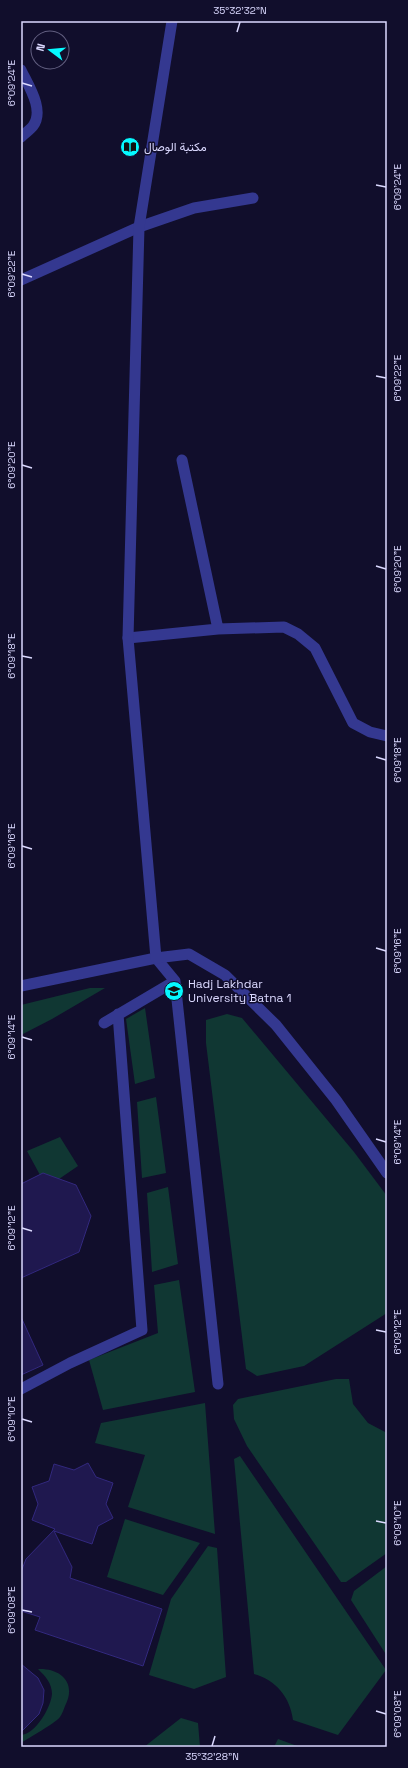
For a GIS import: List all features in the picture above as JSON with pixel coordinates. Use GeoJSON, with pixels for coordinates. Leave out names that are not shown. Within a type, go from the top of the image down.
{"type":"FeatureCollection","features":[{"type":"Feature","properties":{"kind":"street"},"geometry":{"type":"LineString","coordinates":[[172,21],[139,227],[128,638],[156,958],[175,981],[218,1384]]}},
{"type":"Feature","properties":{"kind":"street"},"geometry":{"type":"LineString","coordinates":[[21,70],[34,98],[37,112],[34,126],[21,136]]}},
{"type":"Feature","properties":{"kind":"street"},"geometry":{"type":"LineString","coordinates":[[21,280],[139,227],[194,208],[253,198]]}},
{"type":"Feature","properties":{"kind":"street"},"geometry":{"type":"LineString","coordinates":[[182,460],[218,628]]}},
{"type":"Feature","properties":{"kind":"street"},"geometry":{"type":"LineString","coordinates":[[128,638],[218,628],[284,627],[298,634],[315,648],[354,723],[370,732],[387,736]]}},
{"type":"Feature","properties":{"kind":"street"},"geometry":{"type":"LineString","coordinates":[[21,986],[156,958],[189,954],[225,975],[276,1025],[336,1100],[387,1172]]}},
{"type":"Feature","properties":{"kind":"street"},"geometry":{"type":"LineString","coordinates":[[104,1023],[175,981]]}},
{"type":"Feature","properties":{"kind":"street"},"geometry":{"type":"LineString","coordinates":[[21,1389],[70,1363],[142,1330],[118,1014]]}},
{"type":"Feature","properties":{"kind":"green space"},"geometry":{"type":"Polygon","coordinates":[[[90,988],[105,988],[21,1035],[21,1005],[90,988]]]}},
{"type":"Feature","properties":{"kind":"green space"},"geometry":{"type":"Polygon","coordinates":[[[145,1008],[155,1078],[135,1084],[126,1019],[145,1008]]]}},
{"type":"Feature","properties":{"kind":"green space"},"geometry":{"type":"Polygon","coordinates":[[[227,1014],[242,1018],[354,1152],[387,1196],[387,1313],[304,1366],[257,1376],[246,1369],[206,1043],[206,1020],[227,1014]]]}},
{"type":"Feature","properties":{"kind":"green space"},"geometry":{"type":"Polygon","coordinates":[[[156,1097],[166,1173],[142,1178],[137,1102],[156,1097]]]}},
{"type":"Feature","properties":{"kind":"green space"},"geometry":{"type":"Polygon","coordinates":[[[60,1137],[78,1166],[59,1179],[40,1175],[27,1151],[60,1137]]]}},
{"type":"Feature","properties":{"kind":"green space"},"geometry":{"type":"Polygon","coordinates":[[[168,1187],[178,1264],[152,1272],[147,1193],[168,1187]]]}},
{"type":"Feature","properties":{"kind":"green space"},"geometry":{"type":"Polygon","coordinates":[[[179,1280],[195,1392],[103,1410],[89,1360],[158,1333],[154,1285],[179,1280]]]}},
{"type":"Feature","properties":{"kind":"green space"},"geometry":{"type":"Polygon","coordinates":[[[336,1379],[349,1379],[353,1404],[368,1423],[387,1433],[387,1553],[346,1582],[341,1582],[247,1446],[234,1419],[233,1405],[238,1399],[336,1379]]]}},
{"type":"Feature","properties":{"kind":"green space"},"geometry":{"type":"Polygon","coordinates":[[[205,1403],[215,1534],[128,1507],[145,1455],[95,1443],[101,1423],[205,1403]]]}},
{"type":"Feature","properties":{"kind":"green space"},"geometry":{"type":"Polygon","coordinates":[[[240,1456],[386,1670],[338,1735],[293,1720],[289,1704],[281,1691],[269,1680],[254,1674],[234,1459],[240,1456]]]}},
{"type":"Feature","properties":{"kind":"green space"},"geometry":{"type":"Polygon","coordinates":[[[125,1519],[200,1543],[163,1595],[107,1577],[125,1519]]]}},
{"type":"Feature","properties":{"kind":"green space"},"geometry":{"type":"Polygon","coordinates":[[[208,1546],[217,1548],[226,1677],[194,1689],[149,1675],[171,1599],[208,1546]]]}},
{"type":"Feature","properties":{"kind":"green space"},"geometry":{"type":"Polygon","coordinates":[[[387,1566],[387,1656],[351,1600],[354,1591],[387,1566]]]}},
{"type":"Feature","properties":{"kind":"green space"},"geometry":{"type":"Polygon","coordinates":[[[38,1669],[54,1671],[65,1678],[69,1690],[68,1698],[63,1712],[57,1720],[21,1743],[21,1735],[32,1730],[42,1719],[51,1699],[52,1690],[49,1683],[46,1677],[38,1669]]]}},
{"type":"Feature","properties":{"kind":"green space"},"geometry":{"type":"Polygon","coordinates":[[[181,1718],[198,1723],[200,1747],[144,1747],[181,1718]]]}},
{"type":"Feature","properties":{"kind":"green space"},"geometry":{"type":"Polygon","coordinates":[[[278,1739],[300,1747],[274,1747],[278,1739]]]}},
{"type":"Feature","properties":{"kind":"building"},"geometry":{"type":"Polygon","coordinates":[[[43,1173],[76,1185],[91,1216],[79,1252],[21,1278],[21,1184],[43,1173]]]}},
{"type":"Feature","properties":{"kind":"building"},"geometry":{"type":"Polygon","coordinates":[[[21,1317],[43,1365],[21,1375],[21,1317]]]}},
{"type":"Feature","properties":{"kind":"building"},"geometry":{"type":"Polygon","coordinates":[[[88,1463],[96,1477],[113,1483],[106,1504],[113,1518],[98,1526],[92,1544],[54,1531],[72,1567],[70,1578],[162,1609],[143,1666],[35,1630],[40,1617],[21,1611],[21,1572],[26,1559],[55,1529],[32,1520],[38,1504],[32,1487],[49,1481],[54,1464],[74,1470],[88,1463]]]}},
{"type":"Feature","properties":{"kind":"building"},"geometry":{"type":"Polygon","coordinates":[[[21,1664],[38,1678],[44,1690],[43,1703],[39,1714],[21,1732],[21,1664]]]}},
{"type":"Feature","properties":{"kind":"place","name":"مكتبة الوصال"},"geometry":{"type":"Point","coordinates":[130,147]}},
{"type":"Feature","properties":{"kind":"place","name":"Hadj Lakhdar University Batna 1"},"geometry":{"type":"Point","coordinates":[174,991]}}]}
